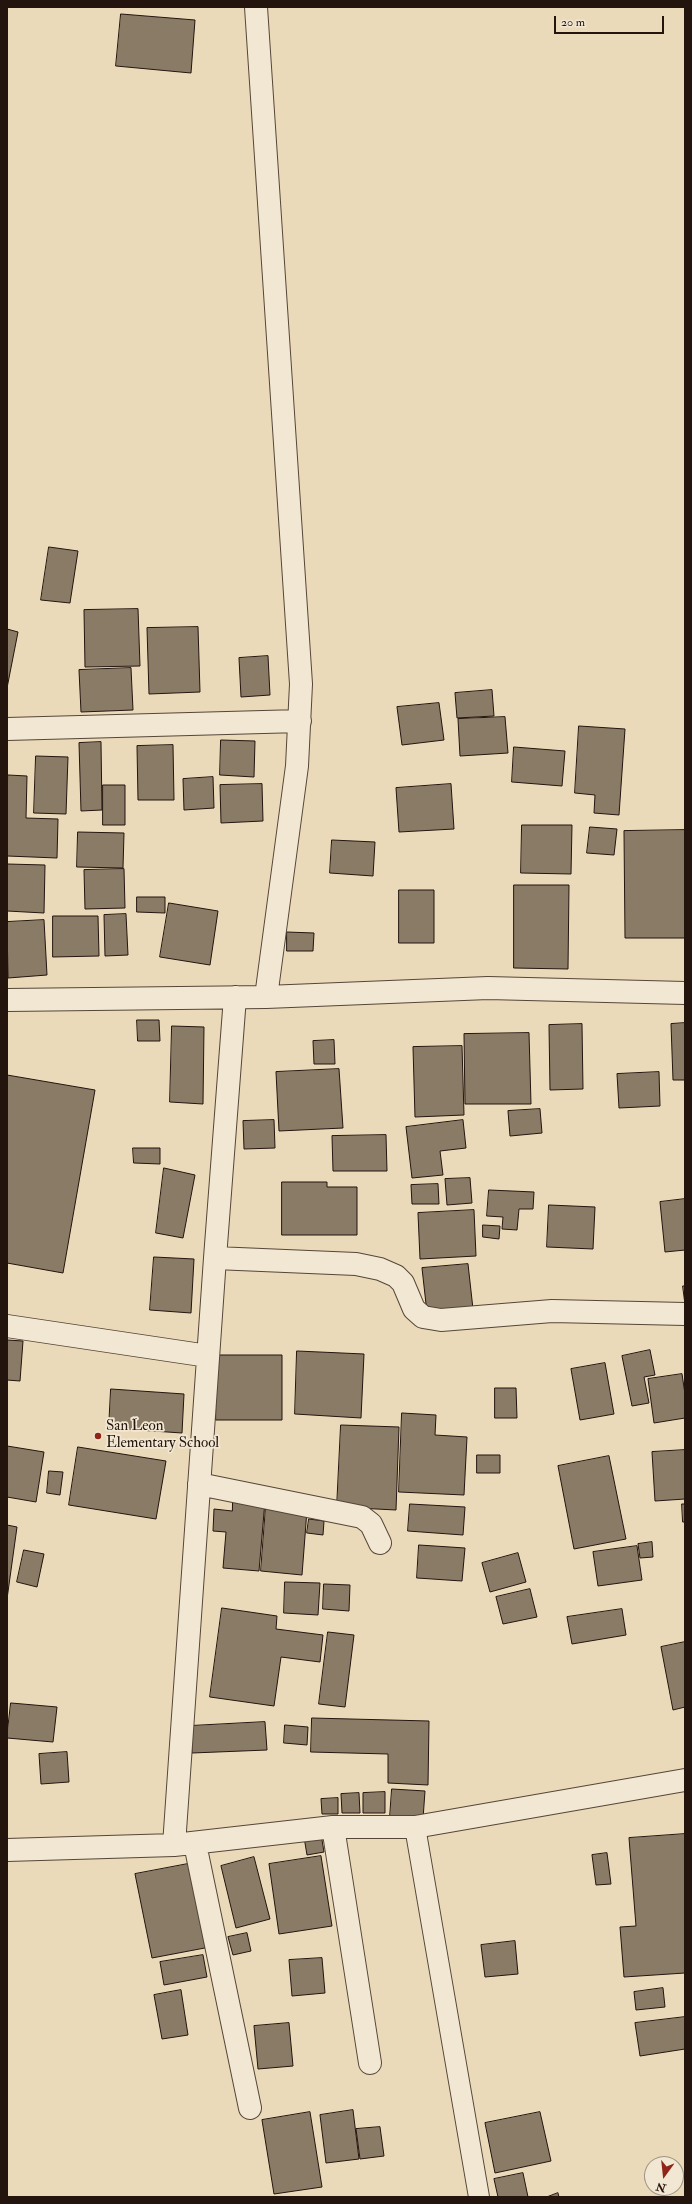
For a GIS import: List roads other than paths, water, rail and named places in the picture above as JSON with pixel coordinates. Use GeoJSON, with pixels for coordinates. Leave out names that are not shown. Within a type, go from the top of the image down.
{"type":"FeatureCollection","features":[{"type":"Feature","properties":{"kind":"street"},"geometry":{"type":"LineString","coordinates":[[256,7],[301,684],[300,721],[288,839],[266,998]]}},
{"type":"Feature","properties":{"kind":"street"},"geometry":{"type":"LineString","coordinates":[[7,729],[300,721]]}},
{"type":"Feature","properties":{"kind":"street"},"geometry":{"type":"LineString","coordinates":[[7,1000],[235,997],[266,998],[488,988],[685,993]]}},
{"type":"Feature","properties":{"kind":"street"},"geometry":{"type":"LineString","coordinates":[[235,997],[199,1484],[185,1845],[250,2108]]}},
{"type":"Feature","properties":{"kind":"street"},"geometry":{"type":"LineString","coordinates":[[215,1258],[356,1264],[380,1269],[396,1276],[403,1283],[414,1309],[423,1317],[441,1320],[552,1312],[685,1314]]}},
{"type":"Feature","properties":{"kind":"street"},"geometry":{"type":"LineString","coordinates":[[7,1326],[208,1356]]}},
{"type":"Feature","properties":{"kind":"street"},"geometry":{"type":"LineString","coordinates":[[199,1484],[362,1517],[371,1524],[380,1543]]}},
{"type":"Feature","properties":{"kind":"street"},"geometry":{"type":"LineString","coordinates":[[7,1850],[185,1845],[333,1827],[415,1827],[685,1780]]}},
{"type":"Feature","properties":{"kind":"street"},"geometry":{"type":"LineString","coordinates":[[333,1827],[370,2063]]}},
{"type":"Feature","properties":{"kind":"lane"},"geometry":{"type":"LineString","coordinates":[[415,1827],[479,2197]]}},
{"type":"Feature","properties":{"kind":"place","name":"San Leon Elementary School"},"geometry":{"type":"Point","coordinates":[98,1436]}}]}
